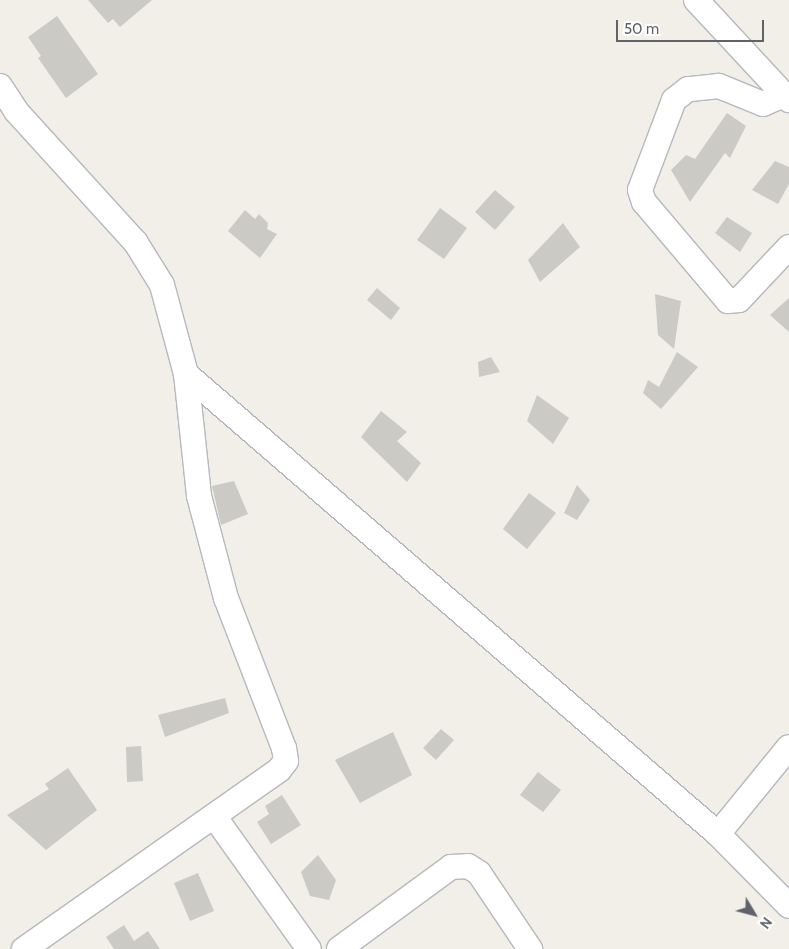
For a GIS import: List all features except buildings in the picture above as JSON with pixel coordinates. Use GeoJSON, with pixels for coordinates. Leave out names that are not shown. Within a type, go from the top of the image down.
{"type":"FeatureCollection","features":[{"type":"Feature","properties":{"kind":"street"},"geometry":{"type":"LineString","coordinates":[[696,0],[786,97],[763,104],[719,86],[688,90],[674,100],[640,190],[644,202],[728,301],[739,300],[789,247]]}},
{"type":"Feature","properties":{"kind":"street"},"geometry":{"type":"LineString","coordinates":[[0,86],[16,111],[136,243],[162,285],[186,374],[199,496],[226,598],[284,748],[286,761],[214,816],[24,949]]}},
{"type":"Feature","properties":{"kind":"street"},"geometry":{"type":"LineString","coordinates":[[186,374],[718,834],[789,906]]}},
{"type":"Feature","properties":{"kind":"street"},"geometry":{"type":"LineString","coordinates":[[718,834],[789,747]]}},
{"type":"Feature","properties":{"kind":"street"},"geometry":{"type":"LineString","coordinates":[[214,816],[309,949]]}},
{"type":"Feature","properties":{"kind":"street"},"geometry":{"type":"LineString","coordinates":[[339,949],[451,868],[468,866],[479,873],[530,949]]}}]}
